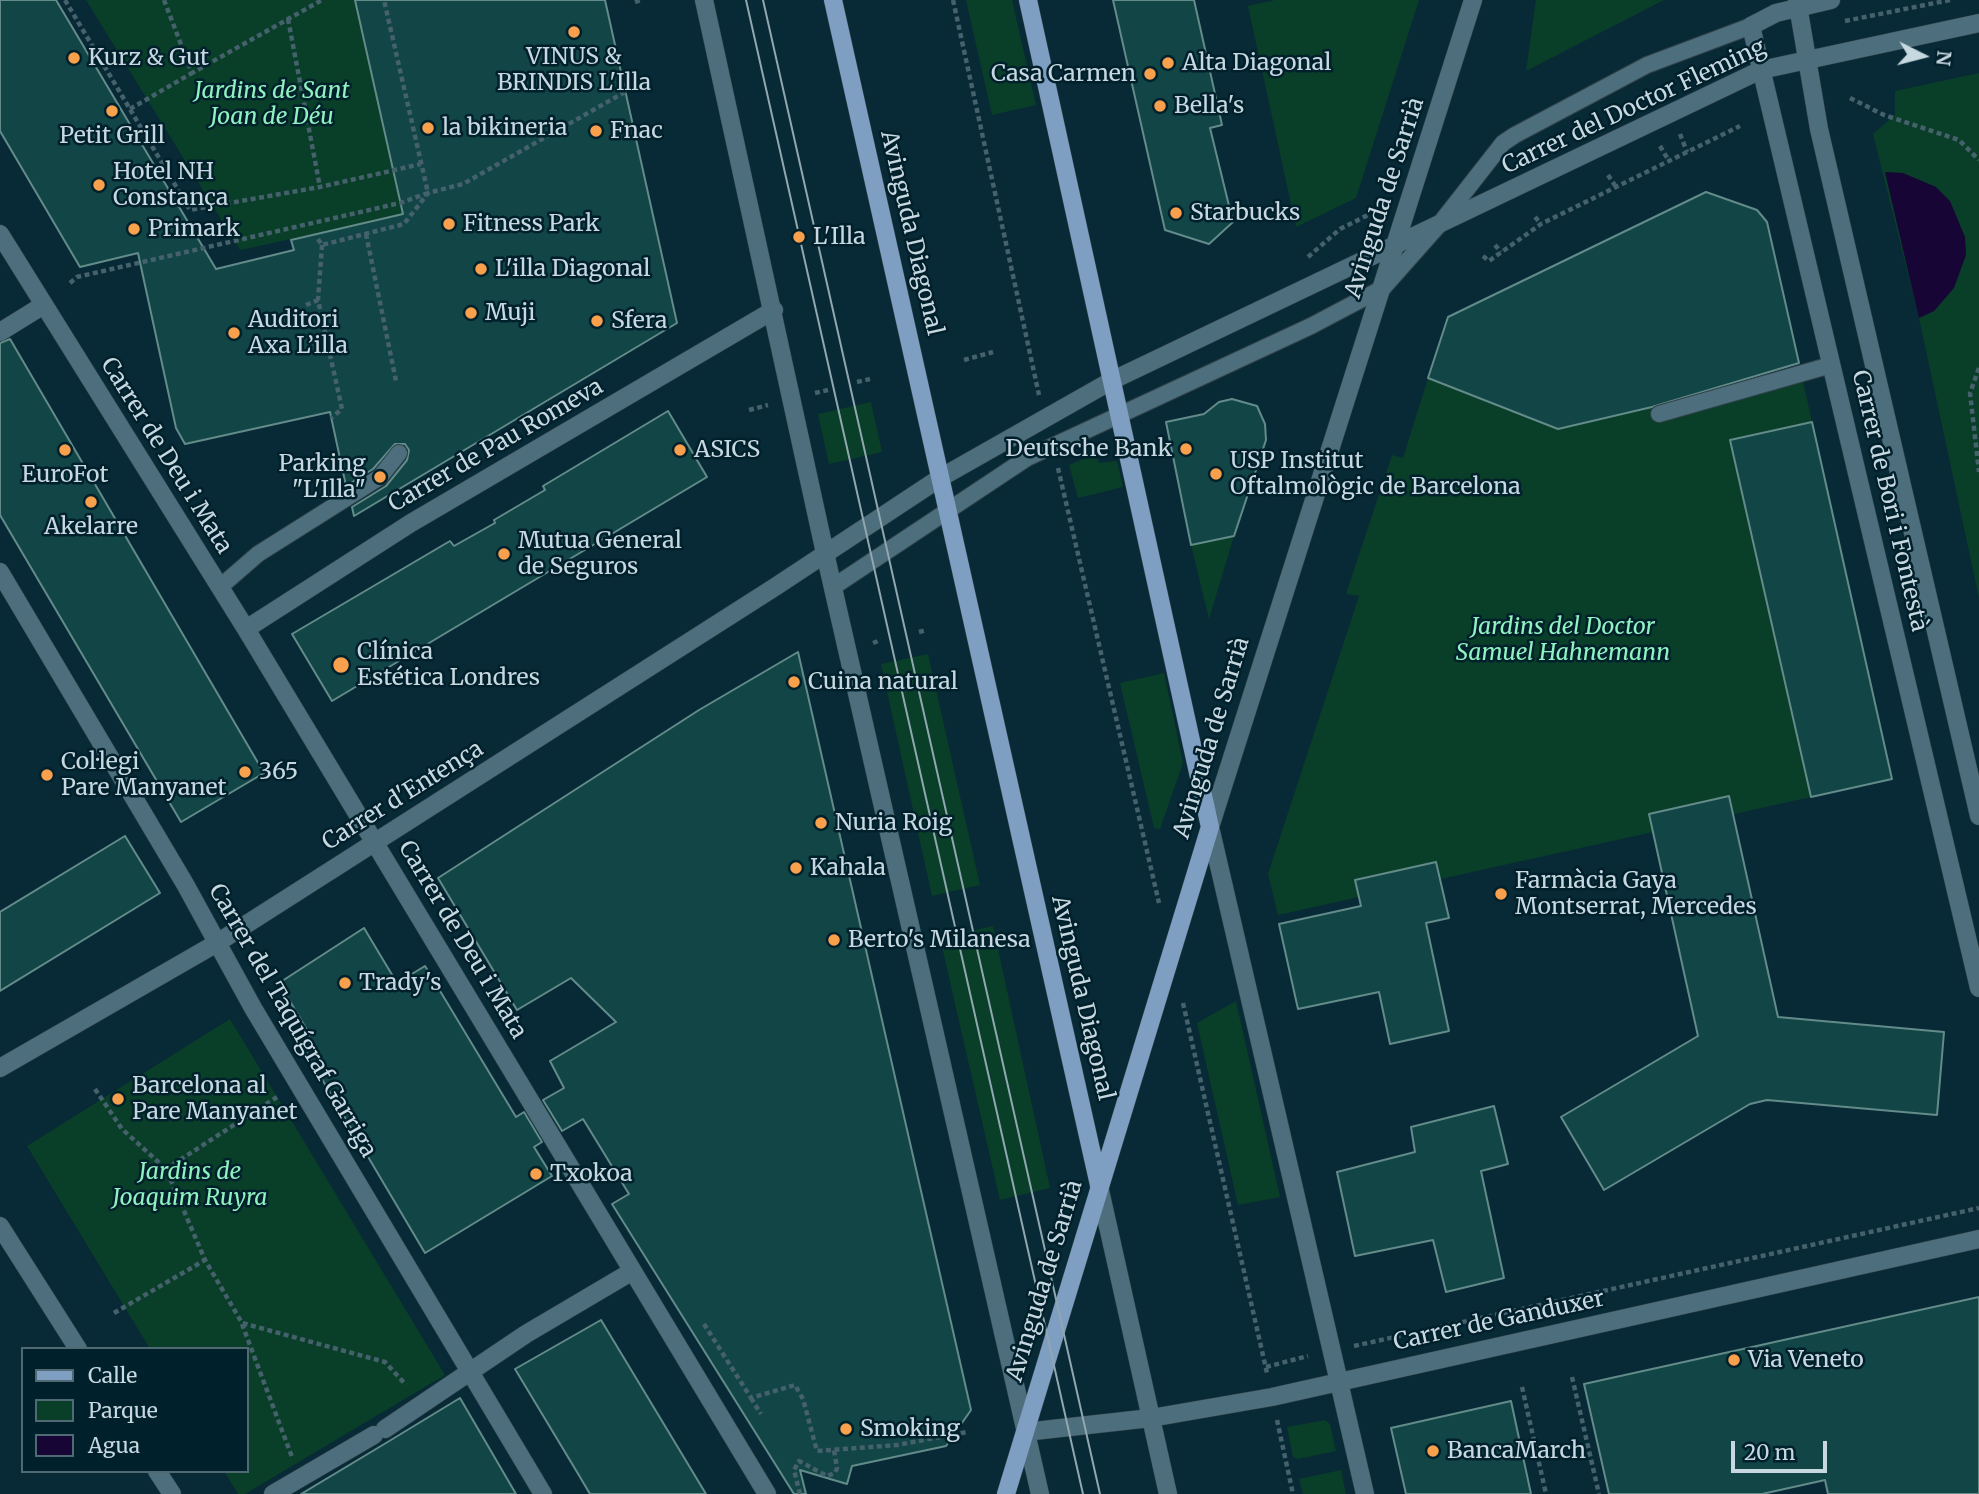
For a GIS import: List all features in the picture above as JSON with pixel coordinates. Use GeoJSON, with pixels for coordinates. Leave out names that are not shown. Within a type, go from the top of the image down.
{"type":"FeatureCollection","features":[{"type":"Feature","properties":{"kind":"main road","name":"Avinguda Diagonal"},"geometry":{"type":"LineString","coordinates":[[833,0],[1099,1186]]}},
{"type":"Feature","properties":{"kind":"main road"},"geometry":{"type":"LineString","coordinates":[[1028,0],[1210,827]]}},
{"type":"Feature","properties":{"kind":"main road","name":"Avinguda de Sarrià"},"geometry":{"type":"LineString","coordinates":[[1006,1494],[1210,827]]}},
{"type":"Feature","properties":{"kind":"street"},"geometry":{"type":"LineString","coordinates":[[704,0],[774,310],[825,553],[1040,1494]]}},
{"type":"Feature","properties":{"kind":"street","name":"Avinguda de Sarrià"},"geometry":{"type":"LineString","coordinates":[[1210,827],[1473,0]]}},
{"type":"Feature","properties":{"kind":"street","name":"Carrer del Doctor Fleming"},"geometry":{"type":"LineString","coordinates":[[1751,26],[1797,3],[1831,0]]}},
{"type":"Feature","properties":{"kind":"street","name":"Carrer de Bori i Fontestà"},"geometry":{"type":"LineString","coordinates":[[1797,3],[1819,129],[1979,816]]}},
{"type":"Feature","properties":{"kind":"street","name":"Carrer del Doctor Fleming"},"geometry":{"type":"LineString","coordinates":[[1111,381],[1395,248],[1761,71],[1979,23]]}},
{"type":"Feature","properties":{"kind":"street","name":"Carrer de Bori i Fontestà"},"geometry":{"type":"LineString","coordinates":[[1751,26],[1979,988]]}},
{"type":"Feature","properties":{"kind":"street","name":"Carrer de Deu i Mata"},"geometry":{"type":"LineString","coordinates":[[0,234],[42,306],[246,629],[767,1494]]}},
{"type":"Feature","properties":{"kind":"street"},"geometry":{"type":"LineString","coordinates":[[0,332],[42,306]]}},
{"type":"Feature","properties":{"kind":"street","name":"Carrer de Pau Romeva"},"geometry":{"type":"LineString","coordinates":[[246,629],[411,523],[774,310]]}},
{"type":"Feature","properties":{"kind":"street"},"geometry":{"type":"LineString","coordinates":[[825,553],[940,478],[1111,381]]}},
{"type":"Feature","properties":{"kind":"street","name":"Carrer d'Entença"},"geometry":{"type":"LineString","coordinates":[[0,1068],[217,943],[825,553]]}},
{"type":"Feature","properties":{"kind":"street","name":"Carrer del Taquígraf Garriga"},"geometry":{"type":"LineString","coordinates":[[0,572],[542,1494]]}},
{"type":"Feature","properties":{"kind":"street"},"geometry":{"type":"LineString","coordinates":[[1210,827],[1365,1494]]}},
{"type":"Feature","properties":{"kind":"street","name":"Avinguda Diagonal"},"geometry":{"type":"LineString","coordinates":[[1099,1186],[1168,1494]]}},
{"type":"Feature","properties":{"kind":"street"},"geometry":{"type":"LineString","coordinates":[[0,1226],[77,1347]]}},
{"type":"Feature","properties":{"kind":"street","name":"Carrer de Ganduxer"},"geometry":{"type":"LineString","coordinates":[[1025,1432],[1151,1418],[1340,1382],[1979,1239]]}},
{"type":"Feature","properties":{"kind":"street"},"geometry":{"type":"LineString","coordinates":[[273,1494],[380,1432],[458,1382],[469,1372],[631,1272]]}},
{"type":"Feature","properties":{"kind":"street"},"geometry":{"type":"LineString","coordinates":[[158,1473],[172,1494]]}},
{"type":"Feature","properties":{"kind":"lane","name":"Carrer del Doctor Fleming"},"geometry":{"type":"LineString","coordinates":[[1119,416],[1383,288],[1438,226],[1503,143],[1515,135],[1647,65],[1751,26]]}},
{"type":"Feature","properties":{"kind":"lane"},"geometry":{"type":"LineString","coordinates":[[1659,414],[1831,365]]}},
{"type":"Feature","properties":{"kind":"lane"},"geometry":{"type":"LineString","coordinates":[[833,587],[1027,458],[1069,436],[1119,416]]}},
{"type":"Feature","properties":{"kind":"lane"},"geometry":{"type":"LineString","coordinates":[[220,587],[258,554],[380,477],[399,453]]}},
{"type":"Feature","properties":{"kind":"path"},"geometry":{"type":"LineString","coordinates":[[65,0],[190,210],[320,187],[421,164]]}},
{"type":"Feature","properties":{"kind":"path"},"geometry":{"type":"LineString","coordinates":[[164,0],[192,73]]}},
{"type":"Feature","properties":{"kind":"path"},"geometry":{"type":"LineString","coordinates":[[130,109],[322,0]]}},
{"type":"Feature","properties":{"kind":"path"},"geometry":{"type":"LineString","coordinates":[[384,0],[428,193]]}},
{"type":"Feature","properties":{"kind":"path"},"geometry":{"type":"LineString","coordinates":[[953,0],[1037,382]]}},
{"type":"Feature","properties":{"kind":"path"},"geometry":{"type":"LineString","coordinates":[[1877,14],[1950,0]]}},
{"type":"Feature","properties":{"kind":"path"},"geometry":{"type":"LineString","coordinates":[[288,19],[320,187]]}},
{"type":"Feature","properties":{"kind":"path"},"geometry":{"type":"LineString","coordinates":[[70,284],[77,277],[401,202],[463,184],[625,92]]}},
{"type":"Feature","properties":{"kind":"path"},"geometry":{"type":"LineString","coordinates":[[1850,99],[1884,115],[1959,140],[1979,160]]}},
{"type":"Feature","properties":{"kind":"path"},"geometry":{"type":"LineString","coordinates":[[1483,256],[1489,261],[1541,224],[1740,126]]}},
{"type":"Feature","properties":{"kind":"path"},"geometry":{"type":"LineString","coordinates":[[1680,134],[1686,152]]}},
{"type":"Feature","properties":{"kind":"path"},"geometry":{"type":"LineString","coordinates":[[1660,146],[1669,161]]}},
{"type":"Feature","properties":{"kind":"path"},"geometry":{"type":"LineString","coordinates":[[1608,175],[1616,187]]}},
{"type":"Feature","properties":{"kind":"path"},"geometry":{"type":"LineString","coordinates":[[322,245],[404,224],[428,193]]}},
{"type":"Feature","properties":{"kind":"path"},"geometry":{"type":"LineString","coordinates":[[1298,262],[1310,256],[1340,229],[1381,208]]}},
{"type":"Feature","properties":{"kind":"path"},"geometry":{"type":"LineString","coordinates":[[1535,217],[1541,224]]}},
{"type":"Feature","properties":{"kind":"path"},"geometry":{"type":"LineString","coordinates":[[366,234],[396,381]]}},
{"type":"Feature","properties":{"kind":"path"},"geometry":{"type":"LineString","coordinates":[[318,239],[322,245],[318,300],[342,409],[331,418]]}},
{"type":"Feature","properties":{"kind":"path"},"geometry":{"type":"LineString","coordinates":[[1495,245],[1501,252]]}},
{"type":"Feature","properties":{"kind":"path"},"geometry":{"type":"LineString","coordinates":[[306,305],[318,300]]}},
{"type":"Feature","properties":{"kind":"path","name":"Avinguda Diagonal"},"geometry":{"type":"LineString","coordinates":[[964,360],[993,352]]}},
{"type":"Feature","properties":{"kind":"path"},"geometry":{"type":"LineString","coordinates":[[1979,368],[1970,393],[1979,472]]}},
{"type":"Feature","properties":{"kind":"path"},"geometry":{"type":"LineString","coordinates":[[857,382],[870,379]]}},
{"type":"Feature","properties":{"kind":"path"},"geometry":{"type":"LineString","coordinates":[[816,393],[828,390]]}},
{"type":"Feature","properties":{"kind":"path"},"geometry":{"type":"LineString","coordinates":[[749,410],[775,404]]}},
{"type":"Feature","properties":{"kind":"path"},"geometry":{"type":"LineString","coordinates":[[1057,464],[1156,889]]}},
{"type":"Feature","properties":{"kind":"path"},"geometry":{"type":"LineString","coordinates":[[919,632],[927,630]]}},
{"type":"Feature","properties":{"kind":"path"},"geometry":{"type":"LineString","coordinates":[[873,643],[881,640]]}},
{"type":"Feature","properties":{"kind":"path"},"geometry":{"type":"LineString","coordinates":[[1185,1011],[1266,1367],[1313,1355]]}},
{"type":"Feature","properties":{"kind":"path"},"geometry":{"type":"LineString","coordinates":[[95,1089],[122,1129],[166,1169],[205,1261],[242,1323],[300,1477]]}},
{"type":"Feature","properties":{"kind":"path"},"geometry":{"type":"LineString","coordinates":[[166,1169],[284,1093]]}},
{"type":"Feature","properties":{"kind":"path","name":"Carrer de Ganduxer"},"geometry":{"type":"LineString","coordinates":[[1357,1345],[1979,1208]]}},
{"type":"Feature","properties":{"kind":"path"},"geometry":{"type":"LineString","coordinates":[[114,1313],[205,1261]]}},
{"type":"Feature","properties":{"kind":"path"},"geometry":{"type":"LineString","coordinates":[[242,1323],[386,1362],[424,1403]]}},
{"type":"Feature","properties":{"kind":"path"},"geometry":{"type":"LineString","coordinates":[[704,1324],[761,1414]]}},
{"type":"Feature","properties":{"kind":"path"},"geometry":{"type":"LineString","coordinates":[[1572,1377],[1599,1494]]}},
{"type":"Feature","properties":{"kind":"path"},"geometry":{"type":"LineString","coordinates":[[751,1398],[795,1385],[803,1399],[817,1451],[897,1445],[967,1432]]}},
{"type":"Feature","properties":{"kind":"path"},"geometry":{"type":"LineString","coordinates":[[1522,1387],[1546,1494]]}},
{"type":"Feature","properties":{"kind":"path"},"geometry":{"type":"LineString","coordinates":[[1279,1429],[1293,1494]]}},
{"type":"Feature","properties":{"kind":"path"},"geometry":{"type":"LineString","coordinates":[[800,1494],[793,1470],[799,1461],[827,1476],[835,1473],[837,1468],[834,1450]]}},
{"type":"Feature","properties":{"kind":"green space","name":"Jardins de Sant Joan de Déu"},"geometry":{"type":"Polygon","coordinates":[[[86,0],[357,0],[404,215],[240,250],[86,0]]]}},
{"type":"Feature","properties":{"kind":"green space"},"geometry":{"type":"Polygon","coordinates":[[[966,0],[1012,0],[1036,105],[992,115],[966,0]]]}},
{"type":"Feature","properties":{"kind":"green space"},"geometry":{"type":"Polygon","coordinates":[[[1275,0],[1419,0],[1356,198],[1296,227],[1248,6],[1275,0]]]}},
{"type":"Feature","properties":{"kind":"green space"},"geometry":{"type":"Polygon","coordinates":[[[1536,0],[1664,0],[1526,71],[1536,0]]]}},
{"type":"Feature","properties":{"kind":"green space"},"geometry":{"type":"Polygon","coordinates":[[[1979,73],[1979,598],[1919,318],[1873,134],[1895,115],[1895,91],[1979,73]]]}},
{"type":"Feature","properties":{"kind":"green space","name":"Jardins del Doctor Samuel Hahnemann"},"geometry":{"type":"Polygon","coordinates":[[[1801,372],[1812,422],[1730,440],[1811,797],[1278,915],[1268,874],[1359,596],[1346,594],[1392,455],[1403,458],[1428,378],[1558,429],[1801,372]]]}},
{"type":"Feature","properties":{"kind":"green space"},"geometry":{"type":"Polygon","coordinates":[[[871,402],[882,452],[829,464],[818,414],[871,402]]]}},
{"type":"Feature","properties":{"kind":"green space"},"geometry":{"type":"Polygon","coordinates":[[[1096,454],[1099,463],[1117,461],[1123,487],[1078,498],[1069,465],[1096,454]]]}},
{"type":"Feature","properties":{"kind":"green space"},"geometry":{"type":"Polygon","coordinates":[[[1234,536],[1209,619],[1191,545],[1234,536]]]}},
{"type":"Feature","properties":{"kind":"green space"},"geometry":{"type":"Polygon","coordinates":[[[928,654],[980,885],[932,896],[881,664],[928,654]]]}},
{"type":"Feature","properties":{"kind":"green space"},"geometry":{"type":"Polygon","coordinates":[[[1164,673],[1183,763],[1160,829],[1154,828],[1120,683],[1164,673]]]}},
{"type":"Feature","properties":{"kind":"green space"},"geometry":{"type":"Polygon","coordinates":[[[993,926],[1050,1188],[1000,1200],[940,938],[993,926]]]}},
{"type":"Feature","properties":{"kind":"green space"},"geometry":{"type":"Polygon","coordinates":[[[1236,1001],[1280,1197],[1238,1205],[1197,1023],[1236,1001]]]}},
{"type":"Feature","properties":{"kind":"green space","name":"Jardins de Joaquim Ruyra"},"geometry":{"type":"Polygon","coordinates":[[[230,1019],[445,1375],[245,1494],[238,1494],[225,1473],[248,1473],[248,1347],[149,1347],[27,1146],[230,1019]]]}},
{"type":"Feature","properties":{"kind":"green space"},"geometry":{"type":"Polygon","coordinates":[[[1325,1420],[1330,1424],[1336,1451],[1298,1459],[1293,1457],[1287,1427],[1325,1420]]]}},
{"type":"Feature","properties":{"kind":"green space"},"geometry":{"type":"Polygon","coordinates":[[[1341,1470],[1346,1494],[1303,1494],[1299,1479],[1341,1470]]]}},
{"type":"Feature","properties":{"kind":"water"},"geometry":{"type":"Polygon","coordinates":[[[1885,172],[1903,173],[1936,187],[1950,201],[1965,237],[1966,255],[1954,288],[1934,311],[1919,318],[1885,172]]]}},
{"type":"Feature","properties":{"kind":"building","name":"L'illa Diagonal"},"geometry":{"type":"Polygon","coordinates":[[[0,0],[56,0],[216,269],[294,250],[291,240],[403,214],[355,0],[605,0],[677,323],[354,516],[352,507],[386,486],[407,460],[409,450],[405,444],[395,444],[373,469],[346,486],[330,412],[185,444],[176,428],[138,253],[80,267],[0,131],[0,0]]]}},
{"type":"Feature","properties":{"kind":"building","name":"Alta Diagonal"},"geometry":{"type":"Polygon","coordinates":[[[1113,0],[1194,0],[1222,125],[1210,128],[1233,222],[1209,244],[1165,230],[1113,0]]]}},
{"type":"Feature","properties":{"kind":"building"},"geometry":{"type":"Polygon","coordinates":[[[1706,192],[1757,210],[1767,222],[1799,363],[1652,407],[1558,429],[1428,378],[1448,317],[1706,192]]]}},
{"type":"Feature","properties":{"kind":"building"},"geometry":{"type":"Polygon","coordinates":[[[10,339],[264,773],[181,822],[0,515],[0,343],[10,339]]]}},
{"type":"Feature","properties":{"kind":"building","name":"USP Institut Oftalmològic de Barcelona"},"geometry":{"type":"Polygon","coordinates":[[[1232,399],[1257,406],[1265,424],[1266,440],[1234,536],[1191,545],[1166,422],[1204,414],[1219,402],[1232,399]]]}},
{"type":"Feature","properties":{"kind":"building","name":"Mutua General de Seguros"},"geometry":{"type":"Polygon","coordinates":[[[668,411],[707,477],[332,701],[292,634],[450,541],[454,546],[495,523],[494,520],[545,490],[543,486],[668,411]]]}},
{"type":"Feature","properties":{"kind":"building"},"geometry":{"type":"Polygon","coordinates":[[[1812,422],[1892,779],[1811,797],[1730,440],[1812,422]]]}},
{"type":"Feature","properties":{"kind":"building"},"geometry":{"type":"Polygon","coordinates":[[[798,652],[971,1410],[946,1446],[852,1466],[847,1484],[800,1470],[806,1494],[794,1494],[612,1204],[629,1194],[583,1119],[562,1131],[543,1100],[564,1088],[550,1061],[616,1022],[571,978],[517,1010],[438,878],[699,710],[798,652]]]}},
{"type":"Feature","properties":{"kind":"building"},"geometry":{"type":"Polygon","coordinates":[[[1729,796],[1778,1017],[1944,1032],[1937,1115],[1767,1100],[1750,1104],[1604,1190],[1561,1117],[1698,1036],[1649,814],[1729,796]]]}},
{"type":"Feature","properties":{"kind":"building"},"geometry":{"type":"Polygon","coordinates":[[[125,836],[160,893],[0,991],[0,912],[125,836]]]}},
{"type":"Feature","properties":{"kind":"building"},"geometry":{"type":"Polygon","coordinates":[[[1436,862],[1449,918],[1426,923],[1449,1031],[1390,1044],[1379,992],[1298,1009],[1279,924],[1361,906],[1355,880],[1436,862]]]}},
{"type":"Feature","properties":{"kind":"building"},"geometry":{"type":"Polygon","coordinates":[[[364,928],[397,983],[425,966],[516,1117],[524,1112],[542,1142],[534,1147],[552,1176],[425,1253],[300,1042],[310,1035],[279,983],[364,928]]]}},
{"type":"Feature","properties":{"kind":"building"},"geometry":{"type":"Polygon","coordinates":[[[1494,1106],[1508,1164],[1481,1171],[1504,1278],[1446,1292],[1433,1240],[1355,1256],[1337,1172],[1415,1152],[1411,1127],[1494,1106]]]}},
{"type":"Feature","properties":{"kind":"building"},"geometry":{"type":"Polygon","coordinates":[[[1979,1297],[1979,1494],[1828,1494],[1825,1480],[1762,1494],[1609,1494],[1584,1384],[1979,1297]]]}},
{"type":"Feature","properties":{"kind":"building"},"geometry":{"type":"Polygon","coordinates":[[[601,1320],[706,1494],[590,1494],[515,1369],[601,1320]]]}},
{"type":"Feature","properties":{"kind":"building"},"geometry":{"type":"Polygon","coordinates":[[[460,1398],[516,1494],[301,1494],[386,1443],[460,1398]]]}},
{"type":"Feature","properties":{"kind":"building"},"geometry":{"type":"Polygon","coordinates":[[[1511,1401],[1531,1494],[1406,1494],[1391,1428],[1511,1401]]]}},
{"type":"Feature","properties":{"kind":"tram line"},"geometry":{"type":"LineString","coordinates":[[746,0],[1083,1494]]}},
{"type":"Feature","properties":{"kind":"tram line"},"geometry":{"type":"LineString","coordinates":[[763,0],[1100,1494]]}},
{"type":"Feature","properties":{"kind":"place","name":"VINUS & BRINDIS L'Illa"},"geometry":{"type":"Point","coordinates":[574,32]}},
{"type":"Feature","properties":{"kind":"place","name":"Kurz & Gut"},"geometry":{"type":"Point","coordinates":[74,58]}},
{"type":"Feature","properties":{"kind":"place","name":"Alta Diagonal"},"geometry":{"type":"Point","coordinates":[1168,63]}},
{"type":"Feature","properties":{"kind":"place","name":"Casa Carmen"},"geometry":{"type":"Point","coordinates":[1150,74]}},
{"type":"Feature","properties":{"kind":"place","name":"Bella's"},"geometry":{"type":"Point","coordinates":[1160,106]}},
{"type":"Feature","properties":{"kind":"place","name":"Petit Grill"},"geometry":{"type":"Point","coordinates":[112,111]}},
{"type":"Feature","properties":{"kind":"place","name":"la bikineria"},"geometry":{"type":"Point","coordinates":[428,128]}},
{"type":"Feature","properties":{"kind":"place","name":"Fnac"},"geometry":{"type":"Point","coordinates":[596,131]}},
{"type":"Feature","properties":{"kind":"place","name":"Hotel NH Constança"},"geometry":{"type":"Point","coordinates":[99,185]}},
{"type":"Feature","properties":{"kind":"place","name":"Starbucks"},"geometry":{"type":"Point","coordinates":[1176,213]}},
{"type":"Feature","properties":{"kind":"place","name":"Fitness Park"},"geometry":{"type":"Point","coordinates":[449,224]}},
{"type":"Feature","properties":{"kind":"place","name":"Primark"},"geometry":{"type":"Point","coordinates":[134,229]}},
{"type":"Feature","properties":{"kind":"place","name":"L'Illa"},"geometry":{"type":"Point","coordinates":[799,237]}},
{"type":"Feature","properties":{"kind":"place","name":"L'illa Diagonal"},"geometry":{"type":"Point","coordinates":[481,269]}},
{"type":"Feature","properties":{"kind":"place","name":"Muji"},"geometry":{"type":"Point","coordinates":[471,313]}},
{"type":"Feature","properties":{"kind":"place","name":"Sfera"},"geometry":{"type":"Point","coordinates":[597,321]}},
{"type":"Feature","properties":{"kind":"place","name":"Auditori Axa L’illa"},"geometry":{"type":"Point","coordinates":[234,333]}},
{"type":"Feature","properties":{"kind":"place","name":"Deutsche Bank"},"geometry":{"type":"Point","coordinates":[1186,449]}},
{"type":"Feature","properties":{"kind":"place","name":"EuroFot"},"geometry":{"type":"Point","coordinates":[65,450]}},
{"type":"Feature","properties":{"kind":"place","name":"ASICS"},"geometry":{"type":"Point","coordinates":[680,450]}},
{"type":"Feature","properties":{"kind":"place","name":"USP Institut Oftalmològic de Barcelona"},"geometry":{"type":"Point","coordinates":[1216,474]}},
{"type":"Feature","properties":{"kind":"place","name":"Parking \"L'Illa\""},"geometry":{"type":"Point","coordinates":[380,477]}},
{"type":"Feature","properties":{"kind":"place","name":"Akelarre"},"geometry":{"type":"Point","coordinates":[91,502]}},
{"type":"Feature","properties":{"kind":"place","name":"Mutua General de Seguros"},"geometry":{"type":"Point","coordinates":[504,554]}},
{"type":"Feature","properties":{"kind":"place","name":"Clínica Estética Londres"},"geometry":{"type":"Point","coordinates":[341,665]}},
{"type":"Feature","properties":{"kind":"place","name":"Cuina natural"},"geometry":{"type":"Point","coordinates":[794,682]}},
{"type":"Feature","properties":{"kind":"place","name":"365"},"geometry":{"type":"Point","coordinates":[245,772]}},
{"type":"Feature","properties":{"kind":"place","name":"Col·legi Pare Manyanet"},"geometry":{"type":"Point","coordinates":[47,775]}},
{"type":"Feature","properties":{"kind":"place","name":"Nuria Roig"},"geometry":{"type":"Point","coordinates":[821,823]}},
{"type":"Feature","properties":{"kind":"place","name":"Kahala"},"geometry":{"type":"Point","coordinates":[796,868]}},
{"type":"Feature","properties":{"kind":"place","name":"Farmàcia Gaya Montserrat, Mercedes"},"geometry":{"type":"Point","coordinates":[1501,894]}},
{"type":"Feature","properties":{"kind":"place","name":"Berto's Milanesa"},"geometry":{"type":"Point","coordinates":[834,940]}},
{"type":"Feature","properties":{"kind":"place","name":"Trady's"},"geometry":{"type":"Point","coordinates":[345,983]}},
{"type":"Feature","properties":{"kind":"place","name":"Barcelona al Pare Manyanet"},"geometry":{"type":"Point","coordinates":[118,1099]}},
{"type":"Feature","properties":{"kind":"place","name":"Txokoa"},"geometry":{"type":"Point","coordinates":[536,1174]}},
{"type":"Feature","properties":{"kind":"place","name":"Via Veneto"},"geometry":{"type":"Point","coordinates":[1734,1360]}},
{"type":"Feature","properties":{"kind":"place","name":"Smoking"},"geometry":{"type":"Point","coordinates":[846,1429]}},
{"type":"Feature","properties":{"kind":"place","name":"BancaMarch"},"geometry":{"type":"Point","coordinates":[1433,1451]}}]}
